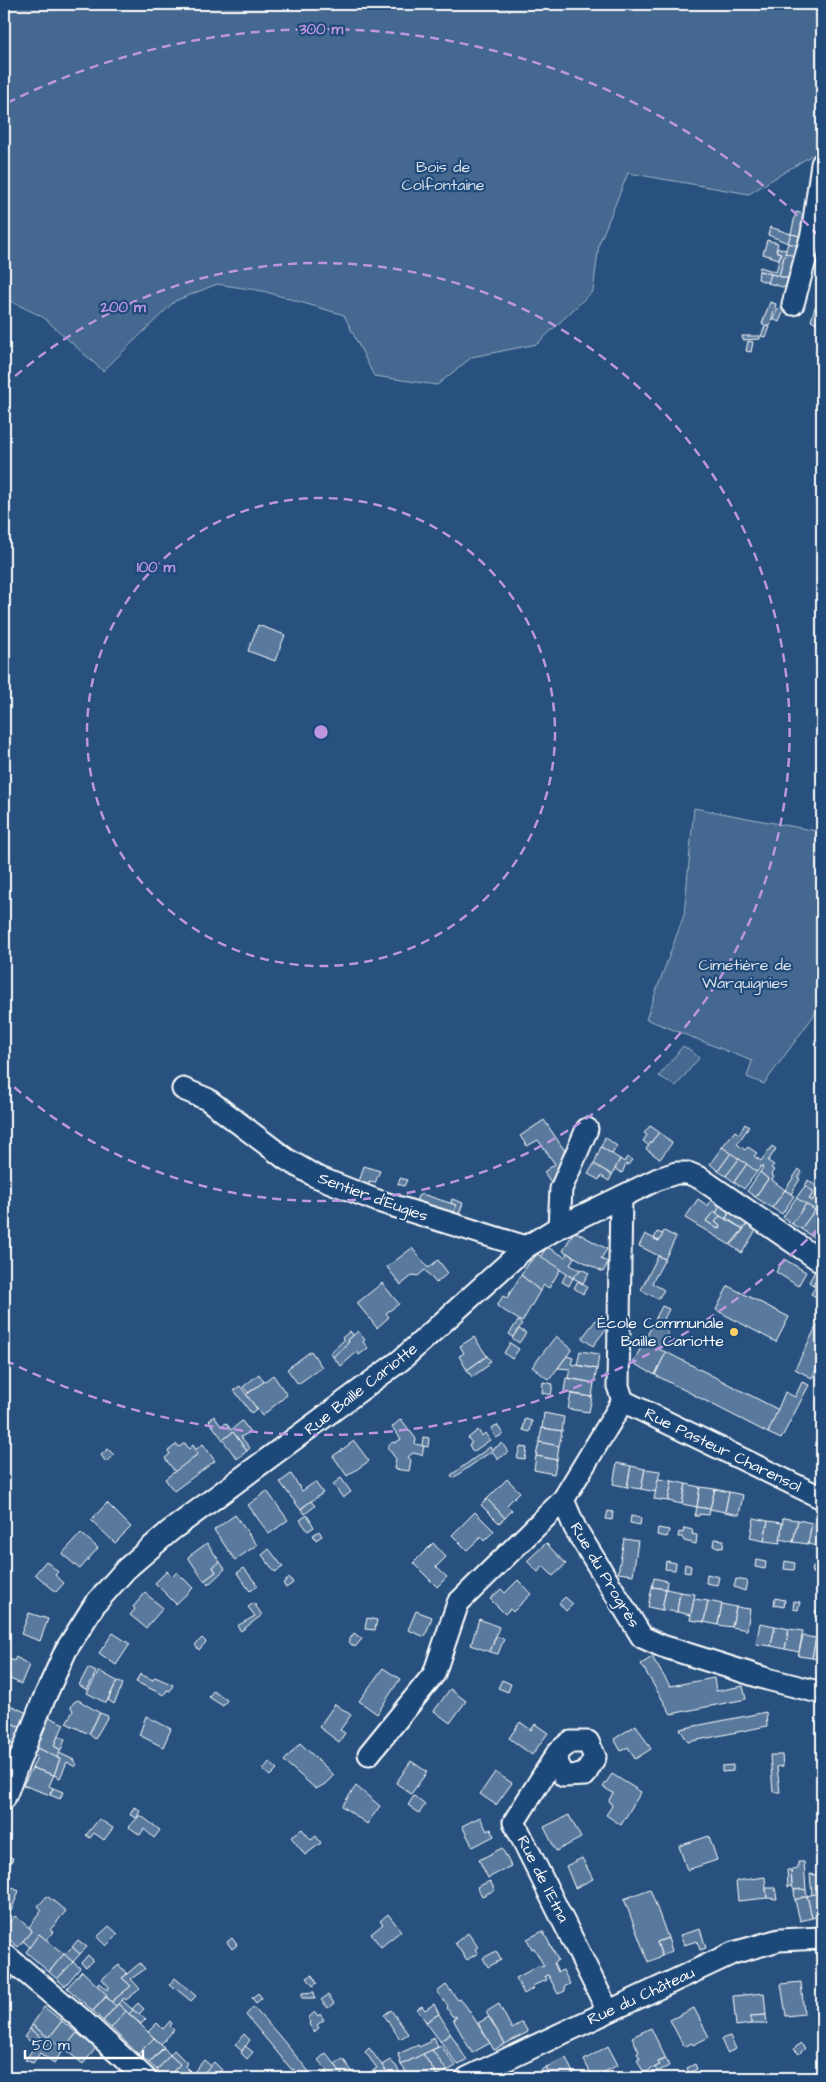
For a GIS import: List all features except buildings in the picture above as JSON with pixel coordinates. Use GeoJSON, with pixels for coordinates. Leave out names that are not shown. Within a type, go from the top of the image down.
{"type":"FeatureCollection","features":[{"type":"Feature","properties":{"kind":"street"},"geometry":{"type":"LineString","coordinates":[[793,304],[812,234],[822,164]]}},
{"type":"Feature","properties":{"kind":"street","name":"Sentier d'Eugies"},"geometry":{"type":"LineString","coordinates":[[183,1089],[207,1099],[286,1159],[315,1176],[378,1201],[526,1247]]}},
{"type":"Feature","properties":{"kind":"street"},"geometry":{"type":"LineString","coordinates":[[559,1227],[561,1189],[587,1128]]}},
{"type":"Feature","properties":{"kind":"street","name":"Rue Baille Cariotte"},"geometry":{"type":"LineString","coordinates":[[4,1799],[43,1701],[66,1650],[95,1604],[126,1569],[170,1531],[401,1360],[526,1247],[559,1227],[658,1179],[688,1173],[700,1178],[822,1262]]}},
{"type":"Feature","properties":{"kind":"street"},"geometry":{"type":"LineString","coordinates":[[370,1754],[434,1674],[458,1602],[564,1500],[623,1401],[618,1386],[621,1197]]}},
{"type":"Feature","properties":{"kind":"street","name":"Rue Pasteur Charensol"},"geometry":{"type":"LineString","coordinates":[[623,1401],[822,1498]]}},
{"type":"Feature","properties":{"kind":"street","name":"Rue du Progrès"},"geometry":{"type":"LineString","coordinates":[[564,1500],[575,1528],[642,1638],[767,1680],[822,1693]]}},
{"type":"Feature","properties":{"kind":"street","name":"Rue de l'Etna"},"geometry":{"type":"LineString","coordinates":[[558,1752],[514,1822],[608,2011]]}},
{"type":"Feature","properties":{"kind":"street","name":"Rue du Château"},"geometry":{"type":"LineString","coordinates":[[467,2078],[739,1951],[779,1940],[822,1938]]}},
{"type":"Feature","properties":{"kind":"street"},"geometry":{"type":"LineString","coordinates":[[4,1954],[80,2018],[145,2078]]}},
{"type":"Feature","properties":{"kind":"green space","name":"Bois de Colfontaine"},"geometry":{"type":"Polygon","coordinates":[[[4,4],[822,4],[822,149],[749,194],[628,173],[599,244],[593,291],[537,344],[472,357],[437,385],[374,376],[344,315],[263,291],[217,284],[175,301],[103,371],[43,317],[4,298],[4,4]]]}},
{"type":"Feature","properties":{"kind":"green space","name":"Cimetière de Warquignies"},"geometry":{"type":"Polygon","coordinates":[[[694,808],[822,832],[822,1019],[817,1011],[764,1084],[747,1077],[752,1061],[646,1019],[684,915],[694,808]]]}},
{"type":"Feature","properties":{"kind":"green space"},"geometry":{"type":"Polygon","coordinates":[[[683,1046],[699,1058],[676,1086],[659,1076],[683,1046]]]}},
{"type":"Feature","properties":{"kind":"place","name":"École Communale Baille Cariotte"},"geometry":{"type":"Point","coordinates":[734,1332]}}]}
